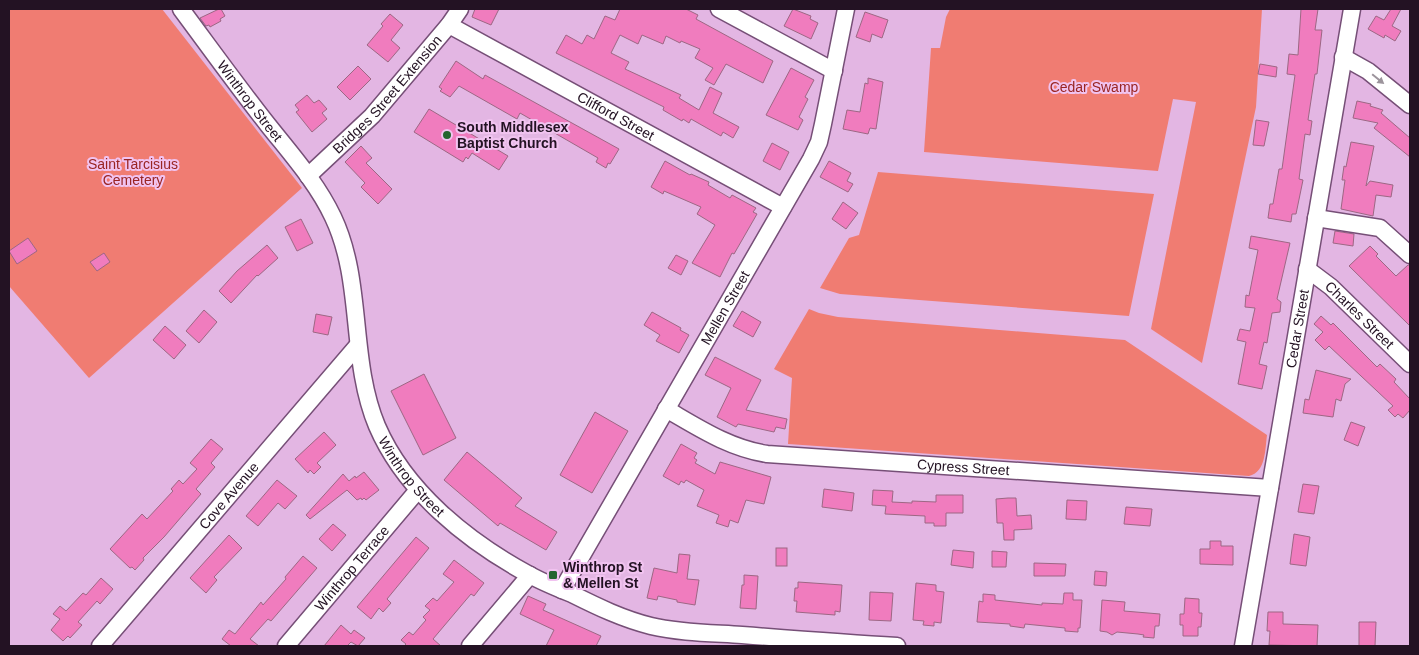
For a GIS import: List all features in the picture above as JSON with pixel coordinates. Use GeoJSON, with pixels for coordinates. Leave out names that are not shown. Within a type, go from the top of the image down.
{"type":"FeatureCollection","features":[{"type":"Feature","properties":{"kind":"street","name":"Winthrop Street"},"geometry":{"type":"LineString","coordinates":[[181,9],[326,202],[341,236],[350,272],[364,386],[378,428],[389,451],[418,490],[472,538],[502,559],[530,576],[626,619],[673,630],[887,646]]}},
{"type":"Feature","properties":{"kind":"street","name":"Bridges Street Extension"},"geometry":{"type":"LineString","coordinates":[[308,176],[372,116],[449,25],[460,9]]}},
{"type":"Feature","properties":{"kind":"street","name":"Mellen Street"},"geometry":{"type":"LineString","coordinates":[[562,590],[811,159],[819,142],[846,9]]}},
{"type":"Feature","properties":{"kind":"street","name":"Cedar Street"},"geometry":{"type":"LineString","coordinates":[[1243,646],[1352,9]]}},
{"type":"Feature","properties":{"kind":"street"},"geometry":{"type":"LineString","coordinates":[[724,10],[834,71]]}},
{"type":"Feature","properties":{"kind":"street","name":"Clifford Street"},"geometry":{"type":"LineString","coordinates":[[449,25],[783,206]]}},
{"type":"Feature","properties":{"kind":"street"},"geometry":{"type":"LineString","coordinates":[[1343,57],[1368,71],[1410,105]]}},
{"type":"Feature","properties":{"kind":"street"},"geometry":{"type":"LineString","coordinates":[[1316,218],[1380,228],[1410,255]]}},
{"type":"Feature","properties":{"kind":"street","name":"Charles Street"},"geometry":{"type":"LineString","coordinates":[[1307,269],[1331,286],[1410,364]]}},
{"type":"Feature","properties":{"kind":"street","name":"Cove Avenue"},"geometry":{"type":"LineString","coordinates":[[100,646],[358,345]]}},
{"type":"Feature","properties":{"kind":"street","name":"Cypress Street"},"geometry":{"type":"LineString","coordinates":[[666,409],[720,440],[749,451],[767,454],[1270,488]]}},
{"type":"Feature","properties":{"kind":"street","name":"Winthrop Terrace"},"geometry":{"type":"LineString","coordinates":[[286,646],[418,490]]}},
{"type":"Feature","properties":{"kind":"street"},"geometry":{"type":"LineString","coordinates":[[470,646],[530,576]]}},
{"type":"Feature","properties":{"kind":"green space","name":"Saint Tarcisius Cemetery"},"geometry":{"type":"Polygon","coordinates":[[[9,9],[162,9],[302,188],[89,378],[9,286],[9,9]]]}},
{"type":"Feature","properties":{"kind":"green space","name":"Cedar Swamp"},"geometry":{"type":"Polygon","coordinates":[[[950,9],[1262,9],[1256,107],[1202,363],[1151,329],[1196,102],[1173,99],[1158,171],[924,152],[931,48],[940,48],[946,17],[950,9]]]}},
{"type":"Feature","properties":{"kind":"green space"},"geometry":{"type":"Polygon","coordinates":[[[878,172],[1154,194],[1129,316],[840,294],[820,288],[849,238],[859,235],[878,172]]]}},
{"type":"Feature","properties":{"kind":"green space"},"geometry":{"type":"Polygon","coordinates":[[[809,309],[838,317],[1125,340],[1267,435],[1264,460],[1259,470],[1249,476],[788,444],[792,378],[774,369],[809,309]]]}},
{"type":"Feature","properties":{"kind":"building"},"geometry":{"type":"Polygon","coordinates":[[[221,9],[225,16],[220,19],[221,21],[210,27],[209,25],[206,26],[200,18],[221,9]]]}},
{"type":"Feature","properties":{"kind":"building"},"geometry":{"type":"Polygon","coordinates":[[[475,9],[499,9],[491,25],[472,17],[475,9]]]}},
{"type":"Feature","properties":{"kind":"building"},"geometry":{"type":"Polygon","coordinates":[[[620,9],[686,9],[698,15],[696,19],[773,61],[763,83],[726,64],[714,85],[705,80],[713,68],[695,58],[700,49],[681,41],[680,43],[666,36],[663,44],[642,35],[638,44],[620,35],[611,53],[629,62],[625,69],[681,95],[679,98],[699,110],[710,87],[722,93],[713,113],[739,127],[733,138],[723,132],[721,136],[691,119],[689,123],[683,119],[682,121],[663,110],[664,107],[556,53],[566,35],[582,44],[587,35],[594,39],[605,16],[615,20],[620,9]]]}},
{"type":"Feature","properties":{"kind":"building"},"geometry":{"type":"Polygon","coordinates":[[[793,9],[811,16],[810,19],[818,23],[811,39],[784,26],[793,9]]]}},
{"type":"Feature","properties":{"kind":"building"},"geometry":{"type":"Polygon","coordinates":[[[1301,9],[1318,9],[1315,30],[1322,30],[1317,74],[1315,74],[1308,120],[1312,121],[1310,135],[1305,134],[1299,179],[1303,180],[1296,214],[1292,214],[1291,222],[1268,218],[1270,204],[1273,204],[1279,169],[1282,169],[1295,75],[1287,74],[1289,54],[1298,55],[1301,9]]]}},
{"type":"Feature","properties":{"kind":"building"},"geometry":{"type":"Polygon","coordinates":[[[1391,9],[1401,9],[1392,26],[1401,31],[1395,41],[1385,35],[1384,38],[1368,29],[1376,16],[1384,20],[1391,9]]]}},
{"type":"Feature","properties":{"kind":"building"},"geometry":{"type":"Polygon","coordinates":[[[865,12],[888,20],[882,38],[872,34],[870,42],[856,37],[865,12]]]}},
{"type":"Feature","properties":{"kind":"building"},"geometry":{"type":"Polygon","coordinates":[[[390,14],[403,25],[391,40],[400,48],[388,62],[367,45],[383,26],[381,24],[390,14]]]}},
{"type":"Feature","properties":{"kind":"building"},"geometry":{"type":"Polygon","coordinates":[[[456,61],[483,79],[485,75],[619,149],[610,164],[608,163],[606,168],[596,162],[598,158],[520,113],[517,119],[459,86],[450,97],[440,91],[442,89],[439,87],[456,61]]]}},
{"type":"Feature","properties":{"kind":"building"},"geometry":{"type":"Polygon","coordinates":[[[1260,64],[1277,67],[1276,77],[1258,74],[1260,64]]]}},
{"type":"Feature","properties":{"kind":"building"},"geometry":{"type":"Polygon","coordinates":[[[358,66],[371,79],[350,100],[337,87],[358,66]]]}},
{"type":"Feature","properties":{"kind":"building"},"geometry":{"type":"Polygon","coordinates":[[[791,68],[814,80],[805,97],[808,99],[799,117],[803,120],[798,130],[766,115],[791,68]]]}},
{"type":"Feature","properties":{"kind":"building"},"geometry":{"type":"Polygon","coordinates":[[[868,78],[883,82],[876,129],[870,128],[868,134],[843,129],[847,110],[860,112],[865,83],[868,84],[868,78]]]}},
{"type":"Feature","properties":{"kind":"building"},"geometry":{"type":"Polygon","coordinates":[[[307,95],[314,103],[319,100],[327,109],[322,113],[327,119],[312,132],[296,112],[299,110],[295,105],[307,95]]]}},
{"type":"Feature","properties":{"kind":"building"},"geometry":{"type":"Polygon","coordinates":[[[1357,101],[1371,104],[1370,106],[1383,110],[1381,113],[1410,138],[1410,157],[1374,128],[1378,123],[1353,118],[1357,101]]]}},
{"type":"Feature","properties":{"kind":"building"},"geometry":{"type":"Polygon","coordinates":[[[429,109],[508,156],[499,170],[472,153],[463,162],[414,132],[429,109]]]}},
{"type":"Feature","properties":{"kind":"building"},"geometry":{"type":"Polygon","coordinates":[[[1256,120],[1269,122],[1264,146],[1253,145],[1256,120]]]}},
{"type":"Feature","properties":{"kind":"building"},"geometry":{"type":"Polygon","coordinates":[[[1351,142],[1374,146],[1366,186],[1370,181],[1393,185],[1391,197],[1376,195],[1373,216],[1341,209],[1345,180],[1342,180],[1344,166],[1346,167],[1351,142]]]}},
{"type":"Feature","properties":{"kind":"building"},"geometry":{"type":"Polygon","coordinates":[[[772,143],[789,152],[780,170],[763,161],[772,143]]]}},
{"type":"Feature","properties":{"kind":"building"},"geometry":{"type":"Polygon","coordinates":[[[361,146],[372,158],[366,163],[392,189],[378,204],[361,187],[365,183],[345,162],[361,146]]]}},
{"type":"Feature","properties":{"kind":"building"},"geometry":{"type":"Polygon","coordinates":[[[665,161],[690,175],[709,182],[708,185],[730,198],[732,195],[756,208],[753,212],[757,214],[734,254],[732,253],[720,277],[692,263],[715,225],[697,214],[701,207],[664,191],[663,194],[651,187],[665,161]]]}},
{"type":"Feature","properties":{"kind":"building"},"geometry":{"type":"Polygon","coordinates":[[[829,161],[851,173],[847,181],[853,184],[848,192],[820,177],[829,161]]]}},
{"type":"Feature","properties":{"kind":"building"},"geometry":{"type":"Polygon","coordinates":[[[843,202],[858,213],[846,229],[832,219],[843,202]]]}},
{"type":"Feature","properties":{"kind":"building"},"geometry":{"type":"Polygon","coordinates":[[[301,219],[313,243],[297,251],[285,227],[301,219]]]}},
{"type":"Feature","properties":{"kind":"building"},"geometry":{"type":"Polygon","coordinates":[[[1335,231],[1354,234],[1353,246],[1333,243],[1335,231]]]}},
{"type":"Feature","properties":{"kind":"building"},"geometry":{"type":"Polygon","coordinates":[[[1251,236],[1290,243],[1277,299],[1281,302],[1280,312],[1272,313],[1267,343],[1264,342],[1259,364],[1267,366],[1262,389],[1238,384],[1246,342],[1237,340],[1240,329],[1250,331],[1255,308],[1245,307],[1246,295],[1249,296],[1258,250],[1249,248],[1251,236]]]}},
{"type":"Feature","properties":{"kind":"building"},"geometry":{"type":"Polygon","coordinates":[[[28,238],[37,251],[17,264],[9,251],[28,238]]]}},
{"type":"Feature","properties":{"kind":"building"},"geometry":{"type":"Polygon","coordinates":[[[267,245],[278,258],[257,275],[231,303],[219,291],[237,271],[267,245]]]}},
{"type":"Feature","properties":{"kind":"building"},"geometry":{"type":"Polygon","coordinates":[[[1370,246],[1378,254],[1376,256],[1396,276],[1410,265],[1410,326],[1349,266],[1370,246]]]}},
{"type":"Feature","properties":{"kind":"building"},"geometry":{"type":"Polygon","coordinates":[[[104,253],[110,262],[97,271],[90,262],[104,253]]]}},
{"type":"Feature","properties":{"kind":"building"},"geometry":{"type":"Polygon","coordinates":[[[676,255],[688,261],[681,275],[668,268],[676,255]]]}},
{"type":"Feature","properties":{"kind":"building"},"geometry":{"type":"Polygon","coordinates":[[[204,310],[217,322],[199,343],[186,331],[204,310]]]}},
{"type":"Feature","properties":{"kind":"building"},"geometry":{"type":"Polygon","coordinates":[[[742,311],[761,322],[753,337],[733,326],[742,311]]]}},
{"type":"Feature","properties":{"kind":"building"},"geometry":{"type":"Polygon","coordinates":[[[652,312],[681,328],[680,330],[689,335],[679,353],[656,341],[660,335],[644,325],[652,312]]]}},
{"type":"Feature","properties":{"kind":"building"},"geometry":{"type":"Polygon","coordinates":[[[316,314],[332,317],[328,335],[313,332],[316,314]]]}},
{"type":"Feature","properties":{"kind":"building"},"geometry":{"type":"Polygon","coordinates":[[[1321,316],[1331,325],[1333,323],[1377,367],[1380,364],[1396,379],[1394,382],[1410,399],[1410,410],[1403,418],[1398,414],[1395,417],[1388,410],[1393,406],[1329,346],[1325,350],[1315,340],[1323,332],[1314,324],[1321,316]]]}},
{"type":"Feature","properties":{"kind":"building"},"geometry":{"type":"Polygon","coordinates":[[[165,326],[186,345],[174,359],[153,340],[165,326]]]}},
{"type":"Feature","properties":{"kind":"building"},"geometry":{"type":"Polygon","coordinates":[[[715,357],[761,380],[746,410],[787,419],[785,429],[776,427],[774,432],[738,424],[736,427],[717,417],[731,388],[705,375],[715,357]]]}},
{"type":"Feature","properties":{"kind":"building"},"geometry":{"type":"Polygon","coordinates":[[[1316,370],[1351,379],[1345,384],[1341,401],[1336,399],[1333,417],[1303,413],[1305,399],[1309,400],[1316,370]]]}},
{"type":"Feature","properties":{"kind":"building"},"geometry":{"type":"Polygon","coordinates":[[[424,374],[456,438],[423,455],[391,391],[424,374]]]}},
{"type":"Feature","properties":{"kind":"building"},"geometry":{"type":"Polygon","coordinates":[[[595,412],[628,431],[592,493],[560,475],[595,412]]]}},
{"type":"Feature","properties":{"kind":"building"},"geometry":{"type":"Polygon","coordinates":[[[1351,422],[1365,427],[1358,446],[1344,440],[1351,422]]]}},
{"type":"Feature","properties":{"kind":"building"},"geometry":{"type":"Polygon","coordinates":[[[324,432],[336,445],[317,463],[321,467],[314,474],[310,470],[308,473],[295,459],[324,432]]]}},
{"type":"Feature","properties":{"kind":"building"},"geometry":{"type":"Polygon","coordinates":[[[211,439],[223,449],[211,463],[215,467],[196,489],[201,494],[143,558],[144,560],[135,570],[132,567],[130,568],[110,549],[142,514],[147,519],[173,491],[171,489],[179,480],[183,484],[197,469],[190,463],[211,439]]]}},
{"type":"Feature","properties":{"kind":"building"},"geometry":{"type":"Polygon","coordinates":[[[681,444],[697,453],[694,458],[697,460],[695,463],[715,474],[720,462],[771,477],[764,504],[746,500],[738,523],[730,520],[728,527],[716,523],[719,515],[697,506],[704,490],[686,480],[684,483],[681,481],[679,485],[663,476],[681,444]]]}},
{"type":"Feature","properties":{"kind":"building"},"geometry":{"type":"Polygon","coordinates":[[[467,452],[522,498],[515,506],[557,532],[546,550],[500,523],[498,526],[444,480],[467,452]]]}},
{"type":"Feature","properties":{"kind":"building"},"geometry":{"type":"Polygon","coordinates":[[[364,472],[379,490],[366,500],[361,498],[357,500],[347,490],[310,519],[306,515],[343,474],[349,481],[364,472]]]}},
{"type":"Feature","properties":{"kind":"building"},"geometry":{"type":"Polygon","coordinates":[[[277,480],[297,496],[285,509],[278,503],[258,526],[246,516],[277,480]]]}},
{"type":"Feature","properties":{"kind":"building"},"geometry":{"type":"Polygon","coordinates":[[[1303,484],[1319,486],[1314,514],[1298,512],[1303,484]]]}},
{"type":"Feature","properties":{"kind":"building"},"geometry":{"type":"Polygon","coordinates":[[[824,489],[854,493],[852,511],[822,507],[824,489]]]}},
{"type":"Feature","properties":{"kind":"building"},"geometry":{"type":"Polygon","coordinates":[[[873,490],[893,491],[892,502],[936,502],[936,495],[963,495],[963,513],[946,513],[946,526],[934,526],[934,523],[925,523],[925,516],[885,514],[886,506],[872,505],[873,490]]]}},
{"type":"Feature","properties":{"kind":"building"},"geometry":{"type":"Polygon","coordinates":[[[1016,498],[1017,516],[1031,515],[1032,529],[1014,530],[1014,540],[1004,540],[1003,523],[997,523],[996,499],[1016,498]]]}},
{"type":"Feature","properties":{"kind":"building"},"geometry":{"type":"Polygon","coordinates":[[[1067,500],[1087,501],[1086,520],[1066,519],[1067,500]]]}},
{"type":"Feature","properties":{"kind":"building"},"geometry":{"type":"Polygon","coordinates":[[[1126,507],[1152,509],[1150,526],[1124,524],[1126,507]]]}},
{"type":"Feature","properties":{"kind":"building"},"geometry":{"type":"Polygon","coordinates":[[[333,524],[346,535],[332,551],[319,539],[333,524]]]}},
{"type":"Feature","properties":{"kind":"building"},"geometry":{"type":"Polygon","coordinates":[[[1294,534],[1310,537],[1306,566],[1290,564],[1294,534]]]}},
{"type":"Feature","properties":{"kind":"building"},"geometry":{"type":"Polygon","coordinates":[[[229,535],[242,548],[214,577],[217,580],[206,593],[190,578],[229,535]]]}},
{"type":"Feature","properties":{"kind":"building"},"geometry":{"type":"Polygon","coordinates":[[[416,537],[429,548],[387,599],[391,603],[383,612],[379,608],[371,619],[357,607],[416,537]]]}},
{"type":"Feature","properties":{"kind":"building"},"geometry":{"type":"Polygon","coordinates":[[[1210,541],[1221,541],[1221,546],[1233,546],[1233,565],[1200,564],[1200,549],[1210,549],[1210,541]]]}},
{"type":"Feature","properties":{"kind":"building"},"geometry":{"type":"Polygon","coordinates":[[[776,548],[787,548],[787,566],[776,566],[776,548]]]}},
{"type":"Feature","properties":{"kind":"building"},"geometry":{"type":"Polygon","coordinates":[[[953,550],[974,552],[973,568],[951,565],[953,550]]]}},
{"type":"Feature","properties":{"kind":"building"},"geometry":{"type":"Polygon","coordinates":[[[992,551],[1007,552],[1006,567],[992,567],[992,551]]]}},
{"type":"Feature","properties":{"kind":"building"},"geometry":{"type":"Polygon","coordinates":[[[679,554],[690,555],[687,579],[699,580],[695,605],[658,596],[657,600],[647,598],[654,568],[677,573],[679,554]]]}},
{"type":"Feature","properties":{"kind":"building"},"geometry":{"type":"Polygon","coordinates":[[[303,556],[317,568],[271,621],[268,619],[250,639],[259,646],[231,646],[222,639],[229,630],[235,634],[261,602],[263,605],[286,579],[285,577],[303,556]]]}},
{"type":"Feature","properties":{"kind":"building"},"geometry":{"type":"Polygon","coordinates":[[[454,560],[484,583],[474,596],[471,594],[433,639],[441,646],[404,646],[406,644],[401,640],[409,632],[413,635],[426,620],[423,617],[430,610],[425,606],[433,598],[437,601],[454,582],[443,574],[454,560]]]}},
{"type":"Feature","properties":{"kind":"building"},"geometry":{"type":"Polygon","coordinates":[[[1034,563],[1066,564],[1065,576],[1034,576],[1034,563]]]}},
{"type":"Feature","properties":{"kind":"building"},"geometry":{"type":"Polygon","coordinates":[[[1095,571],[1107,572],[1106,586],[1094,585],[1095,571]]]}},
{"type":"Feature","properties":{"kind":"building"},"geometry":{"type":"Polygon","coordinates":[[[744,575],[758,576],[756,609],[740,608],[744,575]]]}},
{"type":"Feature","properties":{"kind":"building"},"geometry":{"type":"Polygon","coordinates":[[[101,578],[113,589],[100,604],[97,601],[78,622],[82,625],[70,638],[68,636],[63,641],[51,630],[60,619],[53,614],[60,606],[66,611],[83,593],[86,595],[101,578]]]}},
{"type":"Feature","properties":{"kind":"building"},"geometry":{"type":"Polygon","coordinates":[[[798,582],[842,585],[840,612],[835,611],[835,615],[796,612],[797,601],[794,601],[795,588],[798,588],[798,582]]]}},
{"type":"Feature","properties":{"kind":"building"},"geometry":{"type":"Polygon","coordinates":[[[916,583],[936,585],[936,591],[944,592],[941,623],[934,622],[934,626],[923,625],[924,621],[913,620],[916,583]]]}},
{"type":"Feature","properties":{"kind":"building"},"geometry":{"type":"Polygon","coordinates":[[[870,592],[893,593],[891,621],[869,620],[870,592]]]}},
{"type":"Feature","properties":{"kind":"building"},"geometry":{"type":"Polygon","coordinates":[[[1064,593],[1073,593],[1073,600],[1082,600],[1078,632],[1065,631],[1065,628],[1025,624],[1024,628],[1010,626],[1010,624],[977,622],[979,601],[983,602],[983,594],[995,595],[995,600],[1042,605],[1042,603],[1063,604],[1064,593]]]}},
{"type":"Feature","properties":{"kind":"building"},"geometry":{"type":"Polygon","coordinates":[[[528,596],[546,604],[543,610],[601,636],[596,646],[546,646],[554,630],[520,614],[528,596]]]}},
{"type":"Feature","properties":{"kind":"building"},"geometry":{"type":"Polygon","coordinates":[[[1185,598],[1199,599],[1199,613],[1202,613],[1201,627],[1198,627],[1198,636],[1183,636],[1180,614],[1184,614],[1185,598]]]}},
{"type":"Feature","properties":{"kind":"building"},"geometry":{"type":"Polygon","coordinates":[[[1102,600],[1125,602],[1124,611],[1160,614],[1159,626],[1155,626],[1154,638],[1117,632],[1112,635],[1100,631],[1102,600]]]}},
{"type":"Feature","properties":{"kind":"building"},"geometry":{"type":"Polygon","coordinates":[[[1268,612],[1283,612],[1283,624],[1318,625],[1317,646],[1269,645],[1270,631],[1267,631],[1268,612]]]}},
{"type":"Feature","properties":{"kind":"building"},"geometry":{"type":"Polygon","coordinates":[[[1359,622],[1376,622],[1375,646],[1359,646],[1359,622]]]}},
{"type":"Feature","properties":{"kind":"building"},"geometry":{"type":"Polygon","coordinates":[[[341,625],[351,634],[354,630],[365,638],[358,646],[351,642],[347,646],[324,646],[341,625]]]}},
{"type":"Feature","properties":{"kind":"place","name":"South Middlesex Baptist Church"},"geometry":{"type":"Point","coordinates":[447,135]}},
{"type":"Feature","properties":{"kind":"place","name":"Winthrop St & Mellen St"},"geometry":{"type":"Point","coordinates":[553,575]}}]}
